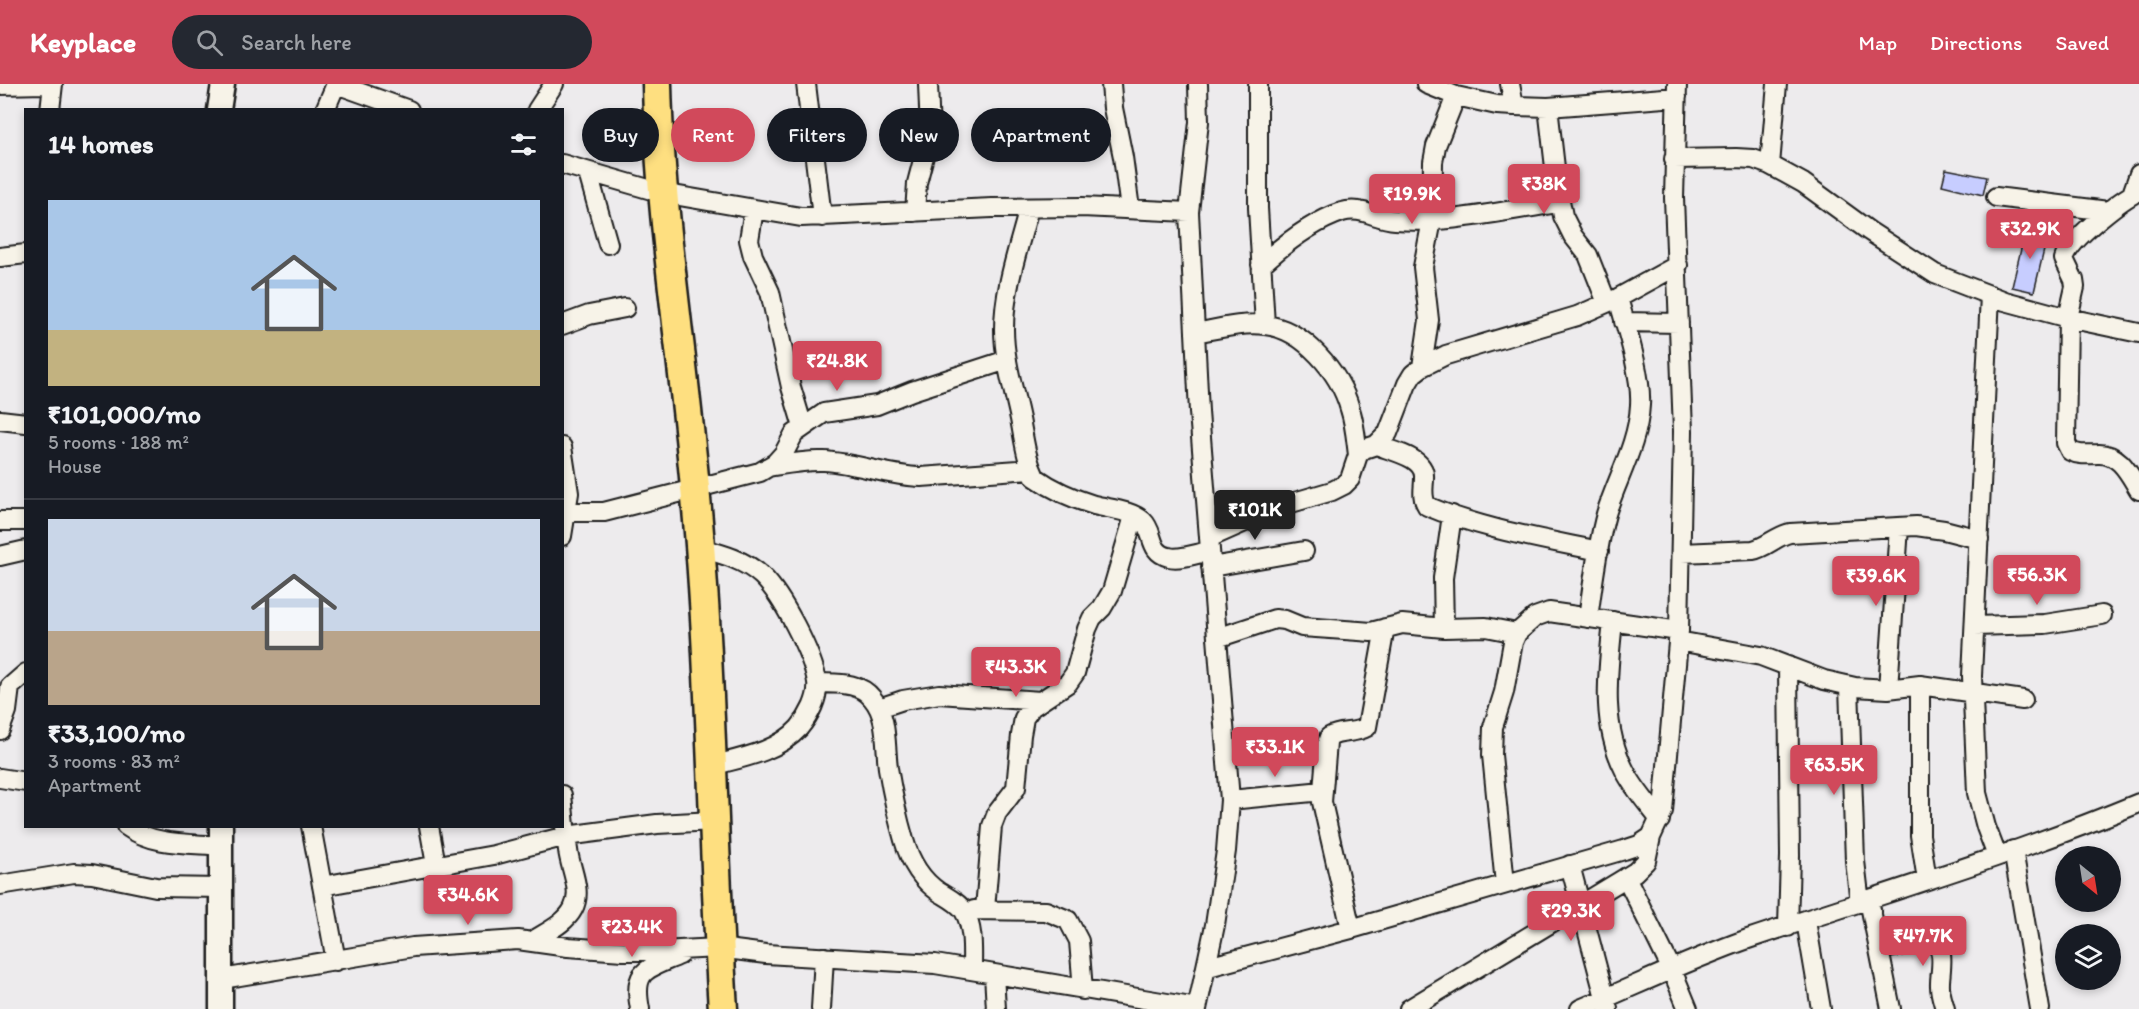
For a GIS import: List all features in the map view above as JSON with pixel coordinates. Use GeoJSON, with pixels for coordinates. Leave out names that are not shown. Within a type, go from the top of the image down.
{"type":"FeatureCollection","features":[{"type":"Feature","properties":{"kind":"main road"},"geometry":{"type":"LineString","coordinates":[[657,84],[663,193],[695,488],[710,706],[714,821],[706,949],[723,1009]]}},
{"type":"Feature","properties":{"kind":"street"},"geometry":{"type":"LineString","coordinates":[[0,86],[45,84]]}},
{"type":"Feature","properties":{"kind":"street"},"geometry":{"type":"LineString","coordinates":[[50,108],[53,84]]}},
{"type":"Feature","properties":{"kind":"street"},"geometry":{"type":"LineString","coordinates":[[219,108],[223,84]]}},
{"type":"Feature","properties":{"kind":"street"},"geometry":{"type":"LineString","coordinates":[[326,108],[336,84],[402,108]]}},
{"type":"Feature","properties":{"kind":"street"},"geometry":{"type":"LineString","coordinates":[[538,108],[554,84]]}},
{"type":"Feature","properties":{"kind":"street"},"geometry":{"type":"LineString","coordinates":[[806,84],[822,217]]}},
{"type":"Feature","properties":{"kind":"street"},"geometry":{"type":"LineString","coordinates":[[915,212],[920,171],[930,133],[928,84]]}},
{"type":"Feature","properties":{"kind":"street"},"geometry":{"type":"LineString","coordinates":[[1111,84],[1130,208]]}},
{"type":"Feature","properties":{"kind":"street"},"geometry":{"type":"LineString","coordinates":[[222,979],[413,947],[533,941],[568,947],[624,951],[706,949],[935,964],[1197,1009],[1208,967],[1222,883],[1230,800],[1210,552],[1189,212],[1199,122],[1198,84]]}},
{"type":"Feature","properties":{"kind":"street"},"geometry":{"type":"LineString","coordinates":[[1258,84],[1258,208],[1265,325]]}},
{"type":"Feature","properties":{"kind":"street"},"geometry":{"type":"LineString","coordinates":[[1413,1008],[1626,877],[1646,861],[1651,837],[1663,811],[1668,768],[1679,636],[1683,431],[1674,198],[1677,91],[1630,92],[1548,107],[1497,105],[1456,96],[1426,84]]}},
{"type":"Feature","properties":{"kind":"street"},"geometry":{"type":"LineString","coordinates":[[1510,84],[1514,106]]}},
{"type":"Feature","properties":{"kind":"street"},"geometry":{"type":"LineString","coordinates":[[1770,165],[1777,84]]}},
{"type":"Feature","properties":{"kind":"street"},"geometry":{"type":"LineString","coordinates":[[1422,367],[1429,314],[1423,267],[1432,220],[1431,177],[1434,154],[1456,96]]}},
{"type":"Feature","properties":{"kind":"street"},"geometry":{"type":"LineString","coordinates":[[1548,107],[1559,203],[1566,225],[1588,255],[1624,322],[1638,383],[1640,405],[1626,462],[1606,514],[1588,618]]}},
{"type":"Feature","properties":{"kind":"street"},"geometry":{"type":"LineString","coordinates":[[1674,159],[1753,159],[1770,165],[1803,183],[1935,274],[1990,295],[2068,318],[2139,333]]}},
{"type":"Feature","properties":{"kind":"street"},"geometry":{"type":"LineString","coordinates":[[564,165],[663,193],[801,217],[1029,208],[1130,208],[1189,212]]}},
{"type":"Feature","properties":{"kind":"street"},"geometry":{"type":"LineString","coordinates":[[588,173],[609,244]]}},
{"type":"Feature","properties":{"kind":"street"},"geometry":{"type":"LineString","coordinates":[[2139,174],[2135,193],[2108,211],[2071,246],[2066,254],[2065,264],[2074,279],[2075,287],[2068,318],[2067,443],[2070,451],[2080,455],[2099,453],[2118,459],[2139,490]]}},
{"type":"Feature","properties":{"kind":"street"},"geometry":{"type":"LineString","coordinates":[[1996,197],[2108,211]]}},
{"type":"Feature","properties":{"kind":"street"},"geometry":{"type":"LineString","coordinates":[[1261,265],[1300,234],[1343,212],[1357,210],[1393,220],[1432,220],[1559,203]]}},
{"type":"Feature","properties":{"kind":"street"},"geometry":{"type":"LineString","coordinates":[[1029,208],[1005,309],[1004,331],[1007,360],[1030,469],[1035,477],[1056,489],[1093,504],[1143,520],[1148,527],[1155,548],[1160,554],[1171,558],[1210,552],[1304,551]]}},
{"type":"Feature","properties":{"kind":"street"},"geometry":{"type":"LineString","coordinates":[[753,210],[750,240],[753,256],[770,292],[791,387],[803,427]]}},
{"type":"Feature","properties":{"kind":"street"},"geometry":{"type":"LineString","coordinates":[[0,257],[24,254]]}},
{"type":"Feature","properties":{"kind":"street"},"geometry":{"type":"LineString","coordinates":[[1358,455],[1365,449],[1376,446],[1388,433],[1407,384],[1413,374],[1422,367],[1446,355],[1562,322],[1613,300],[1678,265]]}},
{"type":"Feature","properties":{"kind":"street"},"geometry":{"type":"LineString","coordinates":[[1990,295],[1973,694],[1977,793],[1986,827],[2005,853],[2040,1009]]}},
{"type":"Feature","properties":{"kind":"street"},"geometry":{"type":"LineString","coordinates":[[564,324],[589,315],[625,308]]}},
{"type":"Feature","properties":{"kind":"street"},"geometry":{"type":"LineString","coordinates":[[1624,322],[1680,323]]}},
{"type":"Feature","properties":{"kind":"street"},"geometry":{"type":"LineString","coordinates":[[1195,333],[1232,326],[1265,325],[1290,332],[1313,348],[1346,398],[1351,411],[1358,455],[1350,479],[1344,485],[1332,491],[1281,506],[1210,552]]}},
{"type":"Feature","properties":{"kind":"street"},"geometry":{"type":"LineString","coordinates":[[768,467],[779,458],[794,434],[824,413],[877,405],[1007,360]]}},
{"type":"Feature","properties":{"kind":"street"},"geometry":{"type":"LineString","coordinates":[[0,420],[24,423]]}},
{"type":"Feature","properties":{"kind":"street"},"geometry":{"type":"LineString","coordinates":[[1376,446],[1403,455],[1422,467],[1425,474],[1423,500],[1426,506],[1532,537],[1599,551]]}},
{"type":"Feature","properties":{"kind":"street"},"geometry":{"type":"LineString","coordinates":[[564,460],[569,494],[564,526]]}},
{"type":"Feature","properties":{"kind":"street"},"geometry":{"type":"LineString","coordinates":[[567,512],[604,512],[743,477],[768,467],[804,462],[823,461],[867,467],[906,477],[1030,469]]}},
{"type":"Feature","properties":{"kind":"street"},"geometry":{"type":"LineString","coordinates":[[1444,628],[1443,578],[1452,515]]}},
{"type":"Feature","properties":{"kind":"street"},"geometry":{"type":"LineString","coordinates":[[985,909],[992,826],[997,813],[1017,788],[1024,718],[1032,707],[1068,683],[1075,673],[1092,618],[1102,608],[1112,591],[1134,516]]}},
{"type":"Feature","properties":{"kind":"street"},"geometry":{"type":"LineString","coordinates":[[0,521],[24,521]]}},
{"type":"Feature","properties":{"kind":"street"},"geometry":{"type":"LineString","coordinates":[[1681,553],[1753,550],[1763,548],[1790,533],[1899,527],[1929,526],[1979,539]]}},
{"type":"Feature","properties":{"kind":"street"},"geometry":{"type":"LineString","coordinates":[[1888,689],[1899,527]]}},
{"type":"Feature","properties":{"kind":"street"},"geometry":{"type":"LineString","coordinates":[[700,548],[729,556],[762,576],[787,610],[810,659],[817,683],[816,698],[809,713],[798,728],[781,743],[711,766]]}},
{"type":"Feature","properties":{"kind":"street"},"geometry":{"type":"LineString","coordinates":[[0,556],[24,550]]}},
{"type":"Feature","properties":{"kind":"street"},"geometry":{"type":"LineString","coordinates":[[1505,884],[1492,740],[1504,692],[1510,652],[1517,633],[1535,616],[1549,612],[1613,621],[1746,652],[1824,680],[1849,686],[1888,689],[1920,685],[2023,700]]}},
{"type":"Feature","properties":{"kind":"street"},"geometry":{"type":"LineString","coordinates":[[1975,626],[2045,624],[2102,615]]}},
{"type":"Feature","properties":{"kind":"street"},"geometry":{"type":"LineString","coordinates":[[1217,638],[1275,619],[1312,628],[1371,632],[1402,624],[1444,628],[1486,627],[1517,633]]}},
{"type":"Feature","properties":{"kind":"street"},"geometry":{"type":"LineString","coordinates":[[1613,621],[1606,683],[1611,730],[1625,771],[1660,820]]}},
{"type":"Feature","properties":{"kind":"street"},"geometry":{"type":"LineString","coordinates":[[1351,929],[1322,802],[1327,743],[1329,737],[1336,733],[1361,731],[1367,727],[1385,628]]}},
{"type":"Feature","properties":{"kind":"street"},"geometry":{"type":"LineString","coordinates":[[1788,666],[1790,856],[1788,927]]}},
{"type":"Feature","properties":{"kind":"street"},"geometry":{"type":"LineString","coordinates":[[0,730],[7,711],[4,695],[24,675]]}},
{"type":"Feature","properties":{"kind":"street"},"geometry":{"type":"LineString","coordinates":[[817,683],[848,684],[862,688],[879,708],[883,721],[894,800],[904,841],[918,872],[925,881],[963,910],[971,933],[972,970]]}},
{"type":"Feature","properties":{"kind":"street"},"geometry":{"type":"LineString","coordinates":[[1920,685],[1920,835],[1927,880]]}},
{"type":"Feature","properties":{"kind":"street"},"geometry":{"type":"LineString","coordinates":[[1849,686],[1855,861],[1879,950],[1891,1009]]}},
{"type":"Feature","properties":{"kind":"street"},"geometry":{"type":"LineString","coordinates":[[879,708],[903,700],[939,694],[1041,701]]}},
{"type":"Feature","properties":{"kind":"street"},"geometry":{"type":"LineString","coordinates":[[0,778],[24,782]]}},
{"type":"Feature","properties":{"kind":"street"},"geometry":{"type":"LineString","coordinates":[[1230,800],[1323,791]]}},
{"type":"Feature","properties":{"kind":"street"},"geometry":{"type":"LineString","coordinates":[[1580,1009],[1607,1004],[1672,970],[1747,939],[1865,902],[2083,826],[2139,803]]}},
{"type":"Feature","properties":{"kind":"street"},"geometry":{"type":"LineString","coordinates":[[533,941],[562,922],[573,909],[576,882],[568,854],[564,816]]}},
{"type":"Feature","properties":{"kind":"street"},"geometry":{"type":"LineString","coordinates":[[322,886],[494,855],[566,836],[657,824],[714,821]]}},
{"type":"Feature","properties":{"kind":"street"},"geometry":{"type":"LineString","coordinates":[[129,828],[149,838],[221,836],[222,1009]]}},
{"type":"Feature","properties":{"kind":"street"},"geometry":{"type":"LineString","coordinates":[[311,828],[336,961]]}},
{"type":"Feature","properties":{"kind":"street"},"geometry":{"type":"LineString","coordinates":[[429,828],[436,865]]}},
{"type":"Feature","properties":{"kind":"street"},"geometry":{"type":"LineString","coordinates":[[1208,967],[1351,929],[1570,866],[1639,845],[1651,837]]}},
{"type":"Feature","properties":{"kind":"street"},"geometry":{"type":"LineString","coordinates":[[1570,866],[1607,1004]]}},
{"type":"Feature","properties":{"kind":"street"},"geometry":{"type":"LineString","coordinates":[[0,885],[74,873],[92,874],[156,887],[222,888]]}},
{"type":"Feature","properties":{"kind":"street"},"geometry":{"type":"LineString","coordinates":[[1626,877],[1672,970],[1688,1009]]}},
{"type":"Feature","properties":{"kind":"street"},"geometry":{"type":"LineString","coordinates":[[963,910],[1046,911],[1068,920],[1079,941],[1083,990]]}},
{"type":"Feature","properties":{"kind":"street"},"geometry":{"type":"LineString","coordinates":[[1806,921],[1821,1009]]}},
{"type":"Feature","properties":{"kind":"street"},"geometry":{"type":"LineString","coordinates":[[1879,950],[1923,943],[1933,943],[1938,947],[1941,955],[1940,987],[1945,1009]]}},
{"type":"Feature","properties":{"kind":"street"},"geometry":{"type":"LineString","coordinates":[[640,1009],[638,979],[643,972],[706,949]]}},
{"type":"Feature","properties":{"kind":"street"},"geometry":{"type":"LineString","coordinates":[[821,1009],[824,957]]}},
{"type":"Feature","properties":{"kind":"street"},"geometry":{"type":"LineString","coordinates":[[994,974],[996,1009]]}},
{"type":"Feature","properties":{"kind":"building"},"geometry":{"type":"Polygon","coordinates":[[[1946,169],[1987,177],[1983,195],[1942,185],[1946,169]]]}},
{"type":"Feature","properties":{"kind":"building"},"geometry":{"type":"Polygon","coordinates":[[[2026,228],[2048,233],[2034,292],[2012,287],[2026,228]]]}}]}
